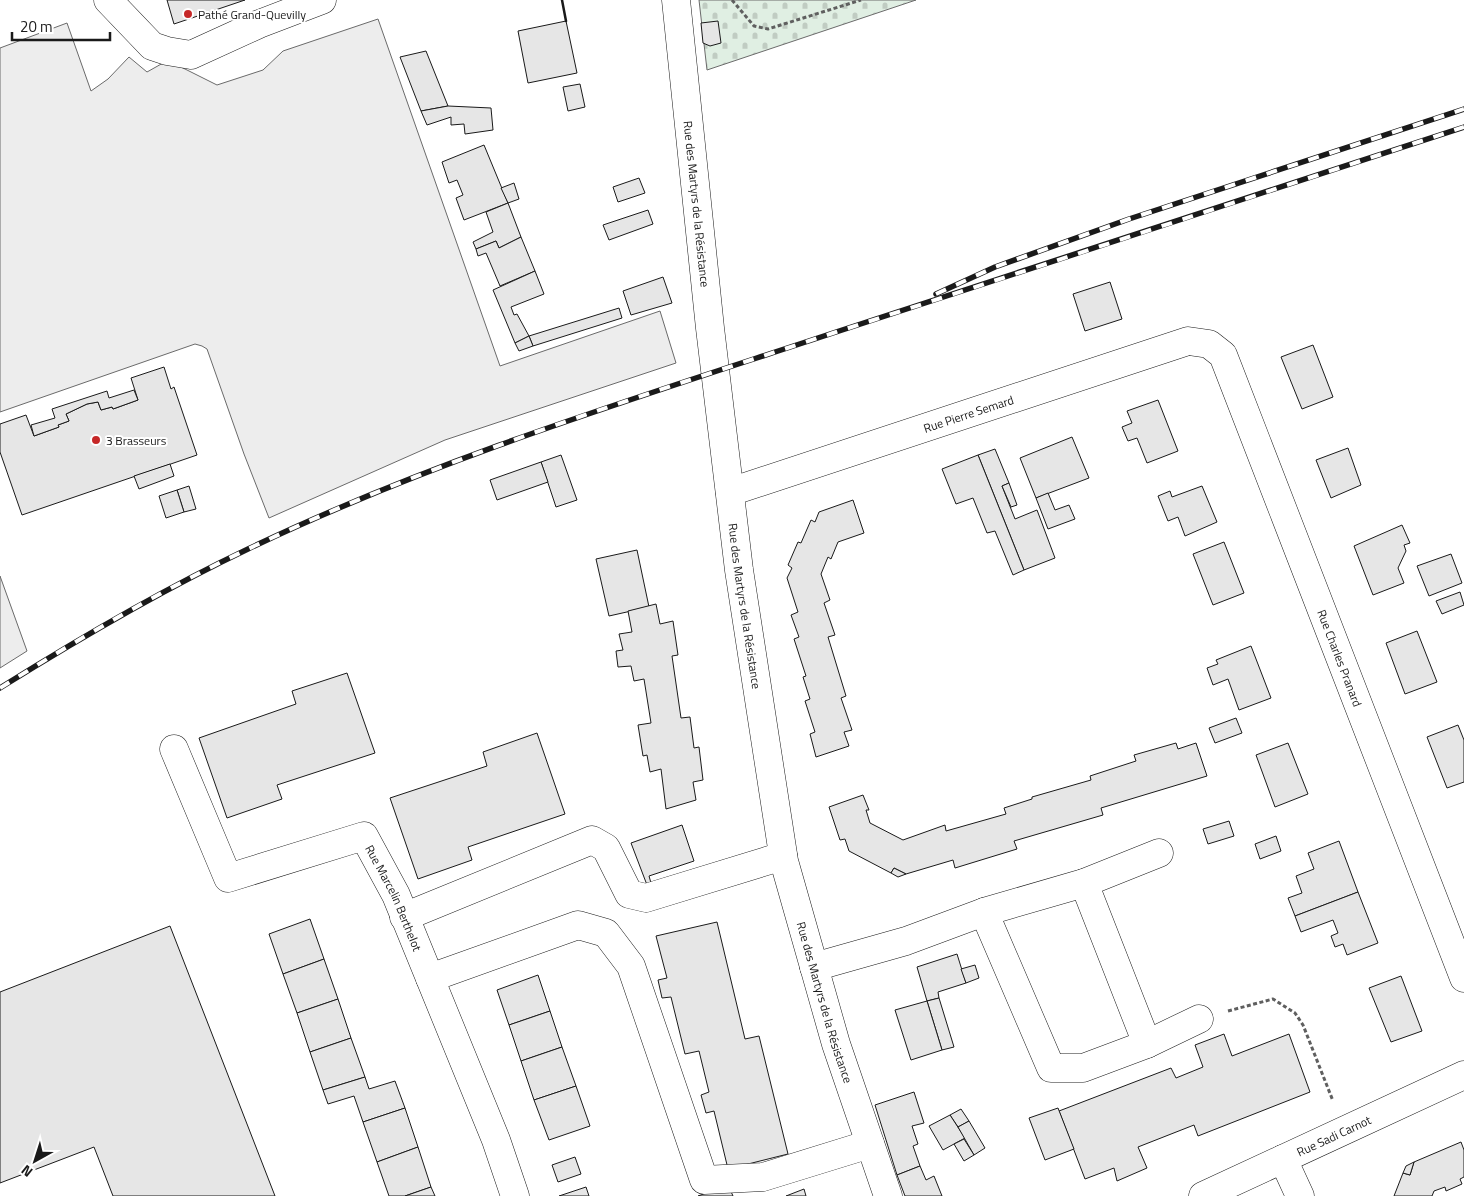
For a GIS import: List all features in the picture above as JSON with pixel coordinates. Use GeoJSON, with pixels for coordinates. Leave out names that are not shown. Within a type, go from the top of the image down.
{"type":"FeatureCollection","features":[{"type":"Feature","properties":{"kind":"street"},"geometry":{"type":"LineString","coordinates":[[108,0],[152,46],[167,52],[191,55],[259,24],[322,0]]}},
{"type":"Feature","properties":{"kind":"street","name":"Rue des Martyrs de la Résistance"},"geometry":{"type":"LineString","coordinates":[[676,0],[710,328],[739,570],[783,856],[836,1044],[888,1196]]}},
{"type":"Feature","properties":{"kind":"street","name":"Rue Pierre Semard"},"geometry":{"type":"LineString","coordinates":[[730,492],[1188,341],[1208,344]]}},
{"type":"Feature","properties":{"kind":"street","name":"Rue Charles Pranard"},"geometry":{"type":"LineString","coordinates":[[1208,344],[1223,355],[1464,978]]}},
{"type":"Feature","properties":{"kind":"street","name":"Rue Marcelin Berthelot"},"geometry":{"type":"LineString","coordinates":[[174,749],[228,878],[364,836],[396,895],[496,1140],[515,1196]]}},
{"type":"Feature","properties":{"kind":"street"},"geometry":{"type":"LineString","coordinates":[[404,917],[592,840],[606,848],[629,894],[646,898],[783,856]]}},
{"type":"Feature","properties":{"kind":"street"},"geometry":{"type":"LineString","coordinates":[[814,967],[906,940],[984,912],[1084,883],[1159,854]]}},
{"type":"Feature","properties":{"kind":"street"},"geometry":{"type":"LineString","coordinates":[[1084,883],[1147,1044]]}},
{"type":"Feature","properties":{"kind":"street"},"geometry":{"type":"LineString","coordinates":[[984,912],[1051,1068],[1083,1068],[1147,1044],[1199,1019]]}},
{"type":"Feature","properties":{"kind":"street"},"geometry":{"type":"LineString","coordinates":[[430,978],[578,925],[606,933],[631,966],[704,1180],[763,1177],[870,1144]]}},
{"type":"Feature","properties":{"kind":"street","name":"Rue Sadi Carnot"},"geometry":{"type":"LineString","coordinates":[[1203,1196],[1464,1074]]}},
{"type":"Feature","properties":{"kind":"street"},"geometry":{"type":"LineString","coordinates":[[1283,1158],[1300,1196]]}},
{"type":"Feature","properties":{"kind":"path"},"geometry":{"type":"LineString","coordinates":[[732,0],[754,26],[768,29],[861,0]]}},
{"type":"Feature","properties":{"kind":"path"},"geometry":{"type":"LineString","coordinates":[[1199,1019],[1273,999],[1295,1013],[1303,1025],[1344,1130]]}},
{"type":"Feature","properties":{"kind":"green space"},"geometry":{"type":"Polygon","coordinates":[[[699,0],[916,0],[707,70],[699,0]]]}},
{"type":"Feature","properties":{"kind":"shaded area"},"geometry":{"type":"Polygon","coordinates":[[[378,19],[500,366],[660,311],[676,363],[445,440],[269,518],[207,349],[202,346],[195,344],[0,412],[0,48],[67,23],[91,91],[108,79],[129,57],[147,72],[163,63],[177,65],[217,85],[263,70],[283,51],[378,19]]]}},
{"type":"Feature","properties":{"kind":"shaded area"},"geometry":{"type":"Polygon","coordinates":[[[0,576],[27,651],[0,668],[0,576]]]}},
{"type":"Feature","properties":{"kind":"building","name":"Pathé Grand-Quevilly"},"geometry":{"type":"Polygon","coordinates":[[[167,0],[245,0],[174,24],[167,0]]]}},
{"type":"Feature","properties":{"kind":"building"},"geometry":{"type":"Polygon","coordinates":[[[566,21],[577,73],[528,83],[518,31],[566,21]]]}},
{"type":"Feature","properties":{"kind":"building"},"geometry":{"type":"Polygon","coordinates":[[[718,21],[721,43],[710,46],[703,43],[701,23],[718,21]]]}},
{"type":"Feature","properties":{"kind":"building"},"geometry":{"type":"Polygon","coordinates":[[[426,51],[448,106],[421,111],[400,57],[426,51]]]}},
{"type":"Feature","properties":{"kind":"building"},"geometry":{"type":"Polygon","coordinates":[[[580,84],[585,107],[568,111],[563,87],[580,84]]]}},
{"type":"Feature","properties":{"kind":"building"},"geometry":{"type":"Polygon","coordinates":[[[448,106],[491,108],[493,130],[465,134],[464,124],[451,125],[451,117],[427,125],[421,111],[448,106]]]}},
{"type":"Feature","properties":{"kind":"building"},"geometry":{"type":"Polygon","coordinates":[[[484,145],[508,203],[464,220],[456,198],[463,195],[457,180],[449,183],[442,162],[484,145]]]}},
{"type":"Feature","properties":{"kind":"building"},"geometry":{"type":"Polygon","coordinates":[[[639,178],[645,193],[618,202],[613,187],[639,178]]]}},
{"type":"Feature","properties":{"kind":"building"},"geometry":{"type":"Polygon","coordinates":[[[514,183],[519,199],[508,203],[501,188],[514,183]]]}},
{"type":"Feature","properties":{"kind":"building"},"geometry":{"type":"Polygon","coordinates":[[[508,203],[521,237],[499,248],[496,241],[476,249],[473,242],[493,232],[486,212],[508,203]]]}},
{"type":"Feature","properties":{"kind":"building"},"geometry":{"type":"Polygon","coordinates":[[[648,210],[653,224],[609,240],[603,225],[648,210]]]}},
{"type":"Feature","properties":{"kind":"building"},"geometry":{"type":"Polygon","coordinates":[[[521,237],[535,271],[500,286],[486,253],[478,256],[476,249],[496,241],[499,248],[521,237]]]}},
{"type":"Feature","properties":{"kind":"building"},"geometry":{"type":"Polygon","coordinates":[[[535,271],[544,294],[511,307],[514,315],[517,314],[529,336],[515,343],[493,290],[535,271]]]}},
{"type":"Feature","properties":{"kind":"building"},"geometry":{"type":"Polygon","coordinates":[[[663,277],[672,303],[631,315],[623,291],[663,277]]]}},
{"type":"Feature","properties":{"kind":"building"},"geometry":{"type":"Polygon","coordinates":[[[1110,282],[1122,319],[1085,331],[1073,294],[1110,282]]]}},
{"type":"Feature","properties":{"kind":"building"},"geometry":{"type":"Polygon","coordinates":[[[619,308],[622,318],[533,346],[529,336],[619,308]]]}},
{"type":"Feature","properties":{"kind":"building"},"geometry":{"type":"Polygon","coordinates":[[[529,336],[533,346],[519,351],[515,343],[529,336]]]}},
{"type":"Feature","properties":{"kind":"building"},"geometry":{"type":"Polygon","coordinates":[[[1313,345],[1333,397],[1302,409],[1281,357],[1313,345]]]}},
{"type":"Feature","properties":{"kind":"building","name":"3 Brasseurs"},"geometry":{"type":"Polygon","coordinates":[[[164,367],[171,389],[174,387],[197,455],[22,515],[0,452],[0,424],[26,415],[34,436],[59,427],[58,425],[69,421],[66,414],[87,404],[98,402],[101,410],[112,407],[113,409],[138,400],[131,378],[164,367]]]}},
{"type":"Feature","properties":{"kind":"building"},"geometry":{"type":"Polygon","coordinates":[[[134,390],[138,400],[113,409],[112,407],[101,410],[98,402],[87,404],[66,414],[69,421],[58,425],[59,427],[34,436],[31,425],[55,418],[52,409],[107,391],[109,398],[134,390]]]}},
{"type":"Feature","properties":{"kind":"building"},"geometry":{"type":"Polygon","coordinates":[[[1158,400],[1178,451],[1147,463],[1137,438],[1128,441],[1122,427],[1132,423],[1127,411],[1158,400]]]}},
{"type":"Feature","properties":{"kind":"building"},"geometry":{"type":"Polygon","coordinates":[[[1072,437],[1089,478],[1036,498],[1020,458],[1072,437]]]}},
{"type":"Feature","properties":{"kind":"building"},"geometry":{"type":"Polygon","coordinates":[[[1348,448],[1361,485],[1331,498],[1316,460],[1348,448]]]}},
{"type":"Feature","properties":{"kind":"building"},"geometry":{"type":"Polygon","coordinates":[[[995,449],[1009,483],[1002,486],[1015,519],[1037,510],[1055,558],[1024,570],[978,455],[995,449]]]}},
{"type":"Feature","properties":{"kind":"building"},"geometry":{"type":"Polygon","coordinates":[[[561,455],[577,500],[556,507],[541,462],[561,455]]]}},
{"type":"Feature","properties":{"kind":"building"},"geometry":{"type":"Polygon","coordinates":[[[978,455],[1024,570],[1013,575],[995,531],[987,533],[973,498],[956,504],[942,469],[978,455]]]}},
{"type":"Feature","properties":{"kind":"building"},"geometry":{"type":"Polygon","coordinates":[[[541,462],[548,482],[497,500],[490,480],[541,462]]]}},
{"type":"Feature","properties":{"kind":"building"},"geometry":{"type":"Polygon","coordinates":[[[170,464],[174,476],[139,489],[134,476],[170,464]]]}},
{"type":"Feature","properties":{"kind":"building"},"geometry":{"type":"Polygon","coordinates":[[[1009,483],[1017,505],[1011,507],[1002,486],[1009,483]]]}},
{"type":"Feature","properties":{"kind":"building"},"geometry":{"type":"Polygon","coordinates":[[[189,486],[196,509],[184,512],[177,490],[189,486]]]}},
{"type":"Feature","properties":{"kind":"building"},"geometry":{"type":"Polygon","coordinates":[[[1202,486],[1217,522],[1185,536],[1178,517],[1168,521],[1158,496],[1170,491],[1172,497],[1202,486]]]}},
{"type":"Feature","properties":{"kind":"building"},"geometry":{"type":"Polygon","coordinates":[[[177,490],[184,512],[166,518],[159,496],[177,490]]]}},
{"type":"Feature","properties":{"kind":"building"},"geometry":{"type":"Polygon","coordinates":[[[1048,493],[1055,510],[1069,505],[1075,519],[1048,529],[1036,498],[1048,493]]]}},
{"type":"Feature","properties":{"kind":"building"},"geometry":{"type":"Polygon","coordinates":[[[853,500],[864,533],[838,542],[831,559],[828,557],[821,574],[830,600],[824,603],[835,635],[828,637],[846,696],[841,698],[852,730],[844,732],[849,746],[816,757],[810,734],[815,732],[805,701],[810,699],[803,677],[806,676],[794,639],[799,637],[791,615],[798,612],[787,578],[792,568],[788,565],[798,542],[801,543],[811,520],[815,522],[819,512],[853,500]]]}},
{"type":"Feature","properties":{"kind":"building"},"geometry":{"type":"Polygon","coordinates":[[[1402,525],[1410,543],[1404,545],[1406,551],[1398,568],[1404,583],[1373,595],[1354,546],[1402,525]]]}},
{"type":"Feature","properties":{"kind":"building"},"geometry":{"type":"Polygon","coordinates":[[[1224,542],[1244,593],[1213,605],[1193,554],[1224,542]]]}},
{"type":"Feature","properties":{"kind":"building"},"geometry":{"type":"Polygon","coordinates":[[[637,550],[649,607],[609,616],[596,559],[637,550]]]}},
{"type":"Feature","properties":{"kind":"building"},"geometry":{"type":"Polygon","coordinates":[[[1451,554],[1462,583],[1429,596],[1417,566],[1451,554]]]}},
{"type":"Feature","properties":{"kind":"building"},"geometry":{"type":"Polygon","coordinates":[[[1460,592],[1464,605],[1442,614],[1436,601],[1460,592]]]}},
{"type":"Feature","properties":{"kind":"building"},"geometry":{"type":"Polygon","coordinates":[[[656,604],[660,624],[673,621],[678,655],[672,656],[681,718],[690,717],[694,748],[699,747],[703,780],[693,782],[696,800],[666,809],[661,769],[650,772],[647,755],[643,756],[638,725],[651,723],[644,679],[634,681],[631,666],[618,667],[616,651],[623,650],[619,634],[632,632],[628,611],[656,604]]]}},
{"type":"Feature","properties":{"kind":"building"},"geometry":{"type":"Polygon","coordinates":[[[1417,631],[1437,682],[1405,694],[1386,643],[1417,631]]]}},
{"type":"Feature","properties":{"kind":"building"},"geometry":{"type":"Polygon","coordinates":[[[1251,646],[1271,698],[1239,710],[1228,679],[1213,685],[1207,668],[1218,664],[1216,660],[1251,646]]]}},
{"type":"Feature","properties":{"kind":"building"},"geometry":{"type":"Polygon","coordinates":[[[347,673],[375,753],[277,785],[282,799],[227,818],[199,738],[296,704],[292,691],[347,673]]]}},
{"type":"Feature","properties":{"kind":"building"},"geometry":{"type":"Polygon","coordinates":[[[1236,718],[1242,733],[1215,743],[1209,728],[1236,718]]]}},
{"type":"Feature","properties":{"kind":"building"},"geometry":{"type":"Polygon","coordinates":[[[1458,725],[1464,740],[1464,782],[1447,788],[1427,737],[1458,725]]]}},
{"type":"Feature","properties":{"kind":"building"},"geometry":{"type":"Polygon","coordinates":[[[537,733],[565,814],[468,847],[472,860],[418,879],[390,798],[487,766],[483,752],[537,733]]]}},
{"type":"Feature","properties":{"kind":"building"},"geometry":{"type":"Polygon","coordinates":[[[1176,743],[1178,749],[1196,743],[1207,776],[1101,808],[1103,815],[1014,841],[1017,849],[955,868],[953,860],[906,874],[894,868],[891,873],[849,851],[845,839],[840,840],[829,807],[863,795],[869,810],[866,810],[870,823],[903,840],[945,825],[946,831],[1006,814],[1004,808],[1032,799],[1032,797],[1091,780],[1090,776],[1136,761],[1134,755],[1176,743]]]}},
{"type":"Feature","properties":{"kind":"building"},"geometry":{"type":"Polygon","coordinates":[[[1288,743],[1308,794],[1275,807],[1256,755],[1288,743]]]}},
{"type":"Feature","properties":{"kind":"building"},"geometry":{"type":"Polygon","coordinates":[[[1229,821],[1234,836],[1208,844],[1203,829],[1229,821]]]}},
{"type":"Feature","properties":{"kind":"building"},"geometry":{"type":"Polygon","coordinates":[[[682,825],[694,861],[649,876],[651,883],[647,885],[631,843],[682,825]]]}},
{"type":"Feature","properties":{"kind":"building"},"geometry":{"type":"Polygon","coordinates":[[[1276,836],[1281,851],[1260,859],[1255,844],[1276,836]]]}},
{"type":"Feature","properties":{"kind":"building"},"geometry":{"type":"Polygon","coordinates":[[[1339,841],[1358,892],[1295,916],[1288,898],[1302,893],[1296,876],[1314,869],[1308,853],[1339,841]]]}},
{"type":"Feature","properties":{"kind":"building"},"geometry":{"type":"Polygon","coordinates":[[[894,868],[906,874],[898,877],[891,873],[894,868]]]}},
{"type":"Feature","properties":{"kind":"building"},"geometry":{"type":"Polygon","coordinates":[[[1358,892],[1378,943],[1347,955],[1343,944],[1335,947],[1331,936],[1338,933],[1333,920],[1301,932],[1295,916],[1358,892]]]}},
{"type":"Feature","properties":{"kind":"building"},"geometry":{"type":"Polygon","coordinates":[[[310,919],[324,959],[283,974],[269,934],[310,919]]]}},
{"type":"Feature","properties":{"kind":"building"},"geometry":{"type":"Polygon","coordinates":[[[717,922],[745,1039],[759,1036],[788,1154],[728,1169],[714,1111],[706,1113],[701,1095],[709,1092],[699,1051],[685,1054],[671,997],[662,998],[658,980],[667,978],[656,936],[717,922]]]}},
{"type":"Feature","properties":{"kind":"building"},"geometry":{"type":"Polygon","coordinates":[[[170,926],[275,1196],[113,1196],[94,1147],[0,1183],[0,992],[170,926]]]}},
{"type":"Feature","properties":{"kind":"building"},"geometry":{"type":"Polygon","coordinates":[[[957,954],[966,983],[938,992],[939,998],[927,1001],[917,967],[957,954]]]}},
{"type":"Feature","properties":{"kind":"building"},"geometry":{"type":"Polygon","coordinates":[[[324,959],[338,999],[297,1013],[283,974],[324,959]]]}},
{"type":"Feature","properties":{"kind":"building"},"geometry":{"type":"Polygon","coordinates":[[[975,965],[979,978],[966,983],[961,969],[975,965]]]}},
{"type":"Feature","properties":{"kind":"building"},"geometry":{"type":"Polygon","coordinates":[[[538,975],[550,1011],[509,1025],[497,990],[538,975]]]}},
{"type":"Feature","properties":{"kind":"building"},"geometry":{"type":"Polygon","coordinates":[[[1401,976],[1422,1031],[1391,1042],[1369,988],[1401,976]]]}},
{"type":"Feature","properties":{"kind":"building"},"geometry":{"type":"Polygon","coordinates":[[[939,998],[954,1047],[942,1050],[927,1001],[939,998]]]}},
{"type":"Feature","properties":{"kind":"building"},"geometry":{"type":"Polygon","coordinates":[[[338,999],[351,1038],[310,1052],[297,1013],[338,999]]]}},
{"type":"Feature","properties":{"kind":"building"},"geometry":{"type":"Polygon","coordinates":[[[927,1001],[942,1050],[911,1060],[895,1010],[927,1001]]]}},
{"type":"Feature","properties":{"kind":"building"},"geometry":{"type":"Polygon","coordinates":[[[550,1011],[562,1047],[521,1061],[509,1025],[550,1011]]]}},
{"type":"Feature","properties":{"kind":"building"},"geometry":{"type":"Polygon","coordinates":[[[1224,1034],[1232,1056],[1289,1034],[1310,1092],[1198,1136],[1194,1125],[1138,1147],[1147,1168],[1117,1181],[1114,1168],[1085,1179],[1059,1111],[1171,1068],[1176,1078],[1203,1067],[1195,1045],[1224,1034]]]}},
{"type":"Feature","properties":{"kind":"building"},"geometry":{"type":"Polygon","coordinates":[[[351,1038],[365,1077],[323,1090],[310,1052],[351,1038]]]}},
{"type":"Feature","properties":{"kind":"building"},"geometry":{"type":"Polygon","coordinates":[[[562,1047],[576,1086],[534,1100],[521,1061],[562,1047]]]}},
{"type":"Feature","properties":{"kind":"building"},"geometry":{"type":"Polygon","coordinates":[[[365,1077],[369,1089],[395,1081],[405,1108],[363,1122],[354,1096],[328,1104],[323,1090],[365,1077]]]}},
{"type":"Feature","properties":{"kind":"building"},"geometry":{"type":"Polygon","coordinates":[[[576,1086],[590,1126],[549,1140],[534,1100],[576,1086]]]}},
{"type":"Feature","properties":{"kind":"building"},"geometry":{"type":"Polygon","coordinates":[[[914,1092],[924,1123],[912,1126],[918,1144],[913,1146],[920,1166],[897,1175],[875,1105],[914,1092]]]}},
{"type":"Feature","properties":{"kind":"building"},"geometry":{"type":"Polygon","coordinates":[[[405,1108],[418,1147],[377,1162],[363,1122],[405,1108]]]}},
{"type":"Feature","properties":{"kind":"building"},"geometry":{"type":"Polygon","coordinates":[[[1058,1108],[1074,1149],[1045,1160],[1029,1118],[1058,1108]]]}},
{"type":"Feature","properties":{"kind":"building"},"geometry":{"type":"Polygon","coordinates":[[[961,1109],[969,1121],[958,1127],[950,1115],[961,1109]]]}},
{"type":"Feature","properties":{"kind":"building"},"geometry":{"type":"Polygon","coordinates":[[[950,1115],[965,1138],[943,1150],[929,1126],[950,1115]]]}},
{"type":"Feature","properties":{"kind":"building"},"geometry":{"type":"Polygon","coordinates":[[[969,1121],[985,1148],[974,1155],[958,1127],[969,1121]]]}},
{"type":"Feature","properties":{"kind":"building"},"geometry":{"type":"Polygon","coordinates":[[[964,1139],[974,1155],[964,1161],[954,1144],[964,1139]]]}},
{"type":"Feature","properties":{"kind":"building"},"geometry":{"type":"Polygon","coordinates":[[[1461,1142],[1464,1150],[1464,1177],[1460,1179],[1462,1184],[1446,1191],[1445,1187],[1434,1191],[1432,1196],[1394,1196],[1403,1173],[1410,1175],[1414,1162],[1461,1142]]]}},
{"type":"Feature","properties":{"kind":"building"},"geometry":{"type":"Polygon","coordinates":[[[418,1147],[431,1187],[405,1196],[389,1196],[377,1162],[418,1147]]]}},
{"type":"Feature","properties":{"kind":"building"},"geometry":{"type":"Polygon","coordinates":[[[575,1157],[581,1174],[558,1182],[552,1165],[575,1157]]]}},
{"type":"Feature","properties":{"kind":"building"},"geometry":{"type":"Polygon","coordinates":[[[1414,1162],[1410,1175],[1403,1173],[1406,1166],[1414,1162]]]}},
{"type":"Feature","properties":{"kind":"building"},"geometry":{"type":"Polygon","coordinates":[[[920,1166],[926,1180],[934,1176],[942,1196],[905,1196],[897,1175],[920,1166]]]}},
{"type":"Feature","properties":{"kind":"building"},"geometry":{"type":"Polygon","coordinates":[[[728,1185],[733,1196],[698,1196],[728,1185]]]}},
{"type":"Feature","properties":{"kind":"building"},"geometry":{"type":"Polygon","coordinates":[[[431,1187],[435,1196],[405,1196],[431,1187]]]}},
{"type":"Feature","properties":{"kind":"building"},"geometry":{"type":"Polygon","coordinates":[[[586,1187],[589,1196],[559,1196],[586,1187]]]}},
{"type":"Feature","properties":{"kind":"building"},"geometry":{"type":"Polygon","coordinates":[[[804,1189],[806,1196],[786,1196],[804,1189]]]}},
{"type":"Feature","properties":{"kind":"railway"},"geometry":{"type":"LineString","coordinates":[[936,294],[995,267],[1129,219],[1464,109]]}},
{"type":"Feature","properties":{"kind":"railway"},"geometry":{"type":"LineString","coordinates":[[0,688],[122,615],[248,549],[391,486],[464,458],[611,406],[1464,127]]}},
{"type":"Feature","properties":{"kind":"wall"},"geometry":{"type":"LineString","coordinates":[[562,0],[566,21]]}},
{"type":"Feature","properties":{"kind":"place","name":"Pathé Grand-Quevilly"},"geometry":{"type":"Point","coordinates":[188,14]}},
{"type":"Feature","properties":{"kind":"place","name":"3 Brasseurs"},"geometry":{"type":"Point","coordinates":[96,440]}}]}
